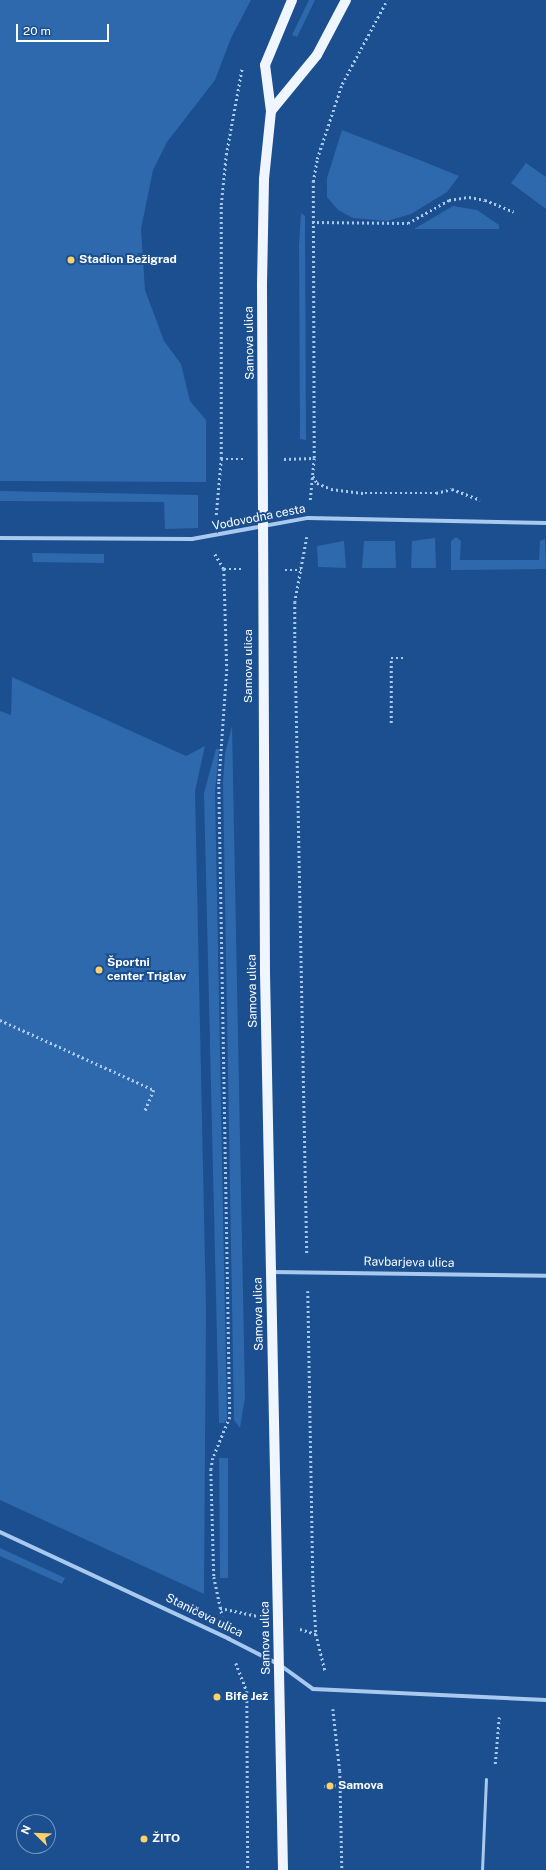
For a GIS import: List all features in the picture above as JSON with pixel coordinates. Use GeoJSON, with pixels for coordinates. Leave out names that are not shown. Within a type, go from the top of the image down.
{"type":"FeatureCollection","features":[{"type":"Feature","properties":{"kind":"main road","name":"Samova ulica"},"geometry":{"type":"LineString","coordinates":[[283,1870],[272,1272],[261,527],[264,179],[271,111],[265,65],[292,0]]}},
{"type":"Feature","properties":{"kind":"main road"},"geometry":{"type":"LineString","coordinates":[[271,111],[317,55],[346,0]]}},
{"type":"Feature","properties":{"kind":"street","name":"Vodovodna cesta"},"geometry":{"type":"LineString","coordinates":[[0,538],[192,539],[308,518],[330,517],[546,523]]}},
{"type":"Feature","properties":{"kind":"street","name":"Ravbarjeva ulica"},"geometry":{"type":"LineString","coordinates":[[272,1272],[546,1276]]}},
{"type":"Feature","properties":{"kind":"street","name":"Staničeva ulica"},"geometry":{"type":"LineString","coordinates":[[0,1532],[280,1665],[313,1689],[546,1700]]}},
{"type":"Feature","properties":{"kind":"lane"},"geometry":{"type":"LineString","coordinates":[[482,1870],[486,1779]]}},
{"type":"Feature","properties":{"kind":"path"},"geometry":{"type":"LineString","coordinates":[[312,489],[314,458],[312,222],[317,159],[333,107],[342,84],[387,0]]}},
{"type":"Feature","properties":{"kind":"path"},"geometry":{"type":"LineString","coordinates":[[216,518],[221,459],[221,205],[226,155],[244,63]]}},
{"type":"Feature","properties":{"kind":"path"},"geometry":{"type":"LineString","coordinates":[[312,222],[408,224],[449,200],[469,197],[485,200],[514,212]]}},
{"type":"Feature","properties":{"kind":"path"},"geometry":{"type":"LineString","coordinates":[[300,458],[314,458]]}},
{"type":"Feature","properties":{"kind":"path"},"geometry":{"type":"LineString","coordinates":[[221,459],[230,459]]}},
{"type":"Feature","properties":{"kind":"path"},"geometry":{"type":"LineString","coordinates":[[312,476],[324,487],[356,489],[365,493],[436,493],[445,489],[480,500]]}},
{"type":"Feature","properties":{"kind":"path"},"geometry":{"type":"LineString","coordinates":[[306,544],[295,602],[295,636],[307,1245]]}},
{"type":"Feature","properties":{"kind":"path","name":"Samova ulica"},"geometry":{"type":"LineString","coordinates":[[215,554],[224,569],[227,669],[219,782],[230,1417],[219,1442]]}},
{"type":"Feature","properties":{"kind":"path"},"geometry":{"type":"LineString","coordinates":[[224,569],[230,569]]}},
{"type":"Feature","properties":{"kind":"path"},"geometry":{"type":"LineString","coordinates":[[291,570],[300,570]]}},
{"type":"Feature","properties":{"kind":"path"},"geometry":{"type":"LineString","coordinates":[[391,723],[391,658],[404,658]]}},
{"type":"Feature","properties":{"kind":"path"},"geometry":{"type":"LineString","coordinates":[[0,1020],[154,1090],[145,1111]]}},
{"type":"Feature","properties":{"kind":"path"},"geometry":{"type":"LineString","coordinates":[[308,1300],[316,1634],[336,1719],[340,1785],[342,1870]]}},
{"type":"Feature","properties":{"kind":"path","name":"Staničeva ulica"},"geometry":{"type":"LineString","coordinates":[[220,1608],[243,1612]]}},
{"type":"Feature","properties":{"kind":"path"},"geometry":{"type":"LineString","coordinates":[[307,1632],[316,1634]]}},
{"type":"Feature","properties":{"kind":"path"},"geometry":{"type":"LineString","coordinates":[[486,1779],[495,1769],[500,1698]]}},
{"type":"Feature","properties":{"kind":"path"},"geometry":{"type":"LineString","coordinates":[[324,1786],[340,1785]]}},
{"type":"Feature","properties":{"kind":"shaded area","name":"Stadion Bežigrad"},"geometry":{"type":"Polygon","coordinates":[[[0,0],[251,0],[231,38],[215,80],[167,142],[153,170],[141,229],[145,290],[164,341],[181,364],[190,401],[206,420],[206,482],[0,481],[0,0]]]}},
{"type":"Feature","properties":{"kind":"shaded area"},"geometry":{"type":"Polygon","coordinates":[[[309,0],[315,0],[297,37],[292,35],[309,0]]]}},
{"type":"Feature","properties":{"kind":"shaded area"},"geometry":{"type":"Polygon","coordinates":[[[342,130],[459,176],[447,192],[411,214],[387,221],[353,218],[338,210],[327,197],[327,178],[342,130]]]}},
{"type":"Feature","properties":{"kind":"shaded area"},"geometry":{"type":"Polygon","coordinates":[[[526,163],[546,177],[546,209],[511,183],[526,163]]]}},
{"type":"Feature","properties":{"kind":"shaded area"},"geometry":{"type":"Polygon","coordinates":[[[453,206],[477,210],[499,225],[499,229],[414,229],[453,206]]]}},
{"type":"Feature","properties":{"kind":"shaded area"},"geometry":{"type":"Polygon","coordinates":[[[301,213],[305,216],[306,440],[300,439],[299,245],[301,213]]]}},
{"type":"Feature","properties":{"kind":"shaded area"},"geometry":{"type":"Polygon","coordinates":[[[0,491],[198,495],[198,528],[165,529],[164,502],[0,501],[0,491]]]}},
{"type":"Feature","properties":{"kind":"shaded area"},"geometry":{"type":"Polygon","coordinates":[[[456,537],[461,541],[460,560],[539,560],[540,541],[545,539],[546,569],[451,570],[451,541],[456,537]]]}},
{"type":"Feature","properties":{"kind":"shaded area"},"geometry":{"type":"Polygon","coordinates":[[[435,538],[436,568],[411,568],[412,541],[435,538]]]}},
{"type":"Feature","properties":{"kind":"shaded area"},"geometry":{"type":"Polygon","coordinates":[[[344,541],[346,568],[318,567],[317,546],[344,541]]]}},
{"type":"Feature","properties":{"kind":"shaded area"},"geometry":{"type":"Polygon","coordinates":[[[364,541],[395,541],[396,568],[362,568],[364,541]]]}},
{"type":"Feature","properties":{"kind":"shaded area"},"geometry":{"type":"Polygon","coordinates":[[[32,553],[104,554],[104,563],[33,562],[32,553]]]}},
{"type":"Feature","properties":{"kind":"shaded area","name":"Športni center Triglav"},"geometry":{"type":"Polygon","coordinates":[[[12,677],[186,756],[205,746],[195,791],[206,1308],[204,1594],[0,1500],[0,711],[11,715],[12,677]]]}},
{"type":"Feature","properties":{"kind":"shaded area"},"geometry":{"type":"Polygon","coordinates":[[[232,726],[245,1397],[240,1428],[234,1420],[223,783],[225,754],[232,726]]]}},
{"type":"Feature","properties":{"kind":"shaded area"},"geometry":{"type":"Polygon","coordinates":[[[216,749],[219,749],[215,792],[227,1419],[224,1423],[219,1423],[204,793],[216,749]]]}},
{"type":"Feature","properties":{"kind":"shaded area"},"geometry":{"type":"Polygon","coordinates":[[[219,1458],[228,1458],[228,1578],[220,1578],[219,1458]]]}},
{"type":"Feature","properties":{"kind":"shaded area"},"geometry":{"type":"Polygon","coordinates":[[[0,1548],[65,1578],[62,1584],[0,1556],[0,1548]]]}},
{"type":"Feature","properties":{"kind":"place","name":"Stadion Bežigrad"},"geometry":{"type":"Point","coordinates":[71,260]}},
{"type":"Feature","properties":{"kind":"place","name":"Športni center Triglav"},"geometry":{"type":"Point","coordinates":[99,970]}},
{"type":"Feature","properties":{"kind":"place","name":"Bife Jež"},"geometry":{"type":"Point","coordinates":[217,1697]}},
{"type":"Feature","properties":{"kind":"place","name":"Samova"},"geometry":{"type":"Point","coordinates":[330,1786]}},
{"type":"Feature","properties":{"kind":"place","name":"ŽITO"},"geometry":{"type":"Point","coordinates":[144,1839]}}]}
